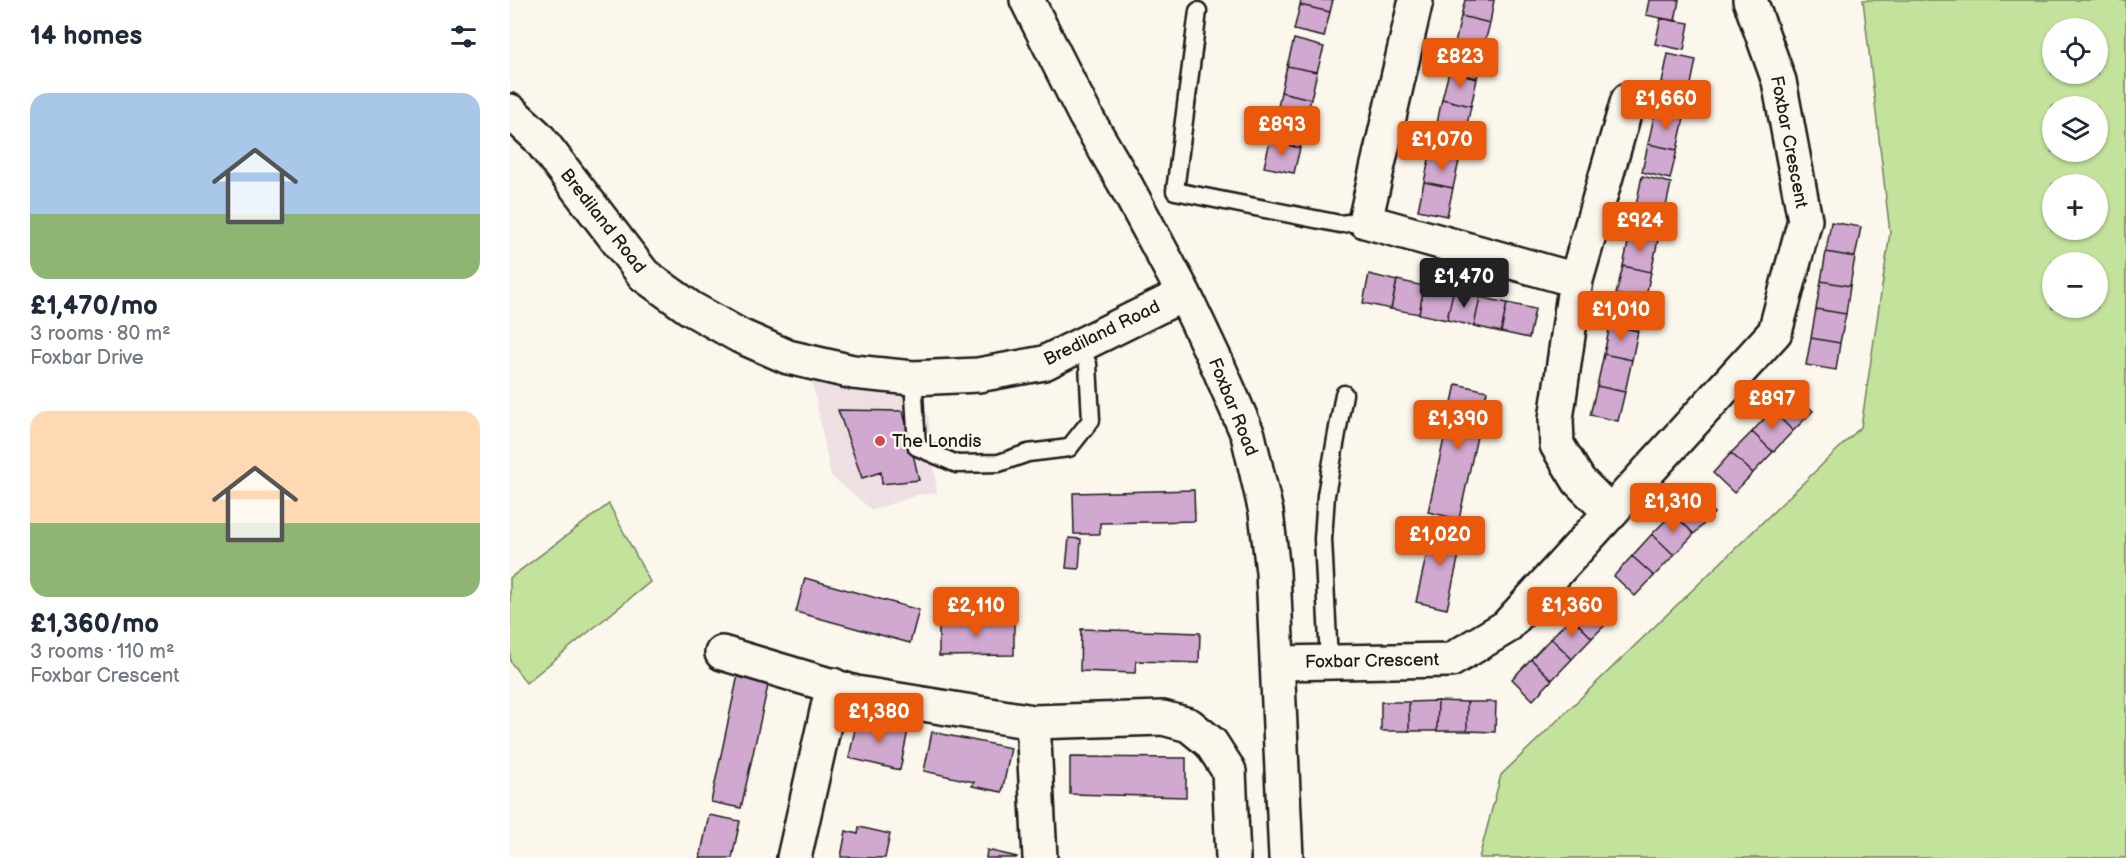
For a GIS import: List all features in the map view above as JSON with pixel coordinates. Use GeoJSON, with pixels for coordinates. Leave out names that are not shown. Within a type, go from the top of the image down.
{"type":"FeatureCollection","features":[{"type":"Feature","properties":{"kind":"street","name":"Foxbar Road"},"geometry":{"type":"LineString","coordinates":[[1027,0],[1085,115],[1184,294],[1248,435],[1266,512],[1273,572],[1286,858]]}},
{"type":"Feature","properties":{"kind":"street"},"geometry":{"type":"LineString","coordinates":[[1416,0],[1365,221],[1576,280]]}},
{"type":"Feature","properties":{"kind":"street","name":"Foxbar Crescent"},"geometry":{"type":"LineString","coordinates":[[1278,663],[1451,660],[1506,627],[1775,332],[1805,220],[1779,81],[1750,0]]}},
{"type":"Feature","properties":{"kind":"street"},"geometry":{"type":"LineString","coordinates":[[1611,513],[1579,481],[1557,445],[1556,419],[1576,280],[1628,100]]}},
{"type":"Feature","properties":{"kind":"street","name":"Brediland Road"},"geometry":{"type":"LineString","coordinates":[[510,111],[538,137],[644,275],[690,308],[740,336],[788,357],[853,372],[913,378],[978,375],[1044,363],[1184,294]]}},
{"type":"Feature","properties":{"kind":"street"},"geometry":{"type":"LineString","coordinates":[[722,653],[856,693],[1034,722],[1163,718],[1189,725],[1211,743],[1229,771],[1233,858]]}},
{"type":"Feature","properties":{"kind":"street"},"geometry":{"type":"LineString","coordinates":[[794,858],[833,685]]}},
{"type":"Feature","properties":{"kind":"street"},"geometry":{"type":"LineString","coordinates":[[1034,722],[1040,858]]}},
{"type":"Feature","properties":{"kind":"lane"},"geometry":{"type":"LineString","coordinates":[[1198,10],[1175,191],[1340,224],[1365,221]]}},
{"type":"Feature","properties":{"kind":"lane"},"geometry":{"type":"LineString","coordinates":[[913,378],[917,447],[957,464],[999,463],[1028,453],[1070,448],[1091,420],[1088,364],[1079,346]]}},
{"type":"Feature","properties":{"kind":"lane"},"geometry":{"type":"LineString","coordinates":[[1329,662],[1323,539],[1326,495],[1344,394]]}},
{"type":"Feature","properties":{"kind":"shaded area"},"geometry":{"type":"Polygon","coordinates":[[[811,376],[895,389],[928,415],[937,493],[917,495],[872,510],[831,476],[811,376]]]}},
{"type":"Feature","properties":{"kind":"green space"},"geometry":{"type":"Polygon","coordinates":[[[1863,0],[2126,0],[2126,858],[1479,858],[1501,775],[1861,427],[1890,233],[1863,0]]]}},
{"type":"Feature","properties":{"kind":"green space"},"geometry":{"type":"Polygon","coordinates":[[[609,504],[650,582],[526,683],[510,661],[510,578],[609,504]]]}},
{"type":"Feature","properties":{"kind":"building"},"geometry":{"type":"Polygon","coordinates":[[[1301,0],[1333,0],[1330,12],[1300,5],[1301,0]]]}},
{"type":"Feature","properties":{"kind":"building"},"geometry":{"type":"Polygon","coordinates":[[[1465,0],[1494,0],[1490,23],[1461,16],[1465,0]]]}},
{"type":"Feature","properties":{"kind":"building"},"geometry":{"type":"Polygon","coordinates":[[[1649,0],[1679,0],[1675,21],[1646,15],[1649,0]]]}},
{"type":"Feature","properties":{"kind":"building"},"geometry":{"type":"Polygon","coordinates":[[[1300,5],[1330,12],[1324,37],[1294,30],[1300,5]]]}},
{"type":"Feature","properties":{"kind":"building"},"geometry":{"type":"Polygon","coordinates":[[[1461,16],[1490,23],[1483,50],[1455,44],[1461,16]]]}},
{"type":"Feature","properties":{"kind":"building"},"geometry":{"type":"Polygon","coordinates":[[[1661,18],[1689,23],[1684,50],[1655,44],[1661,18]]]}},
{"type":"Feature","properties":{"kind":"building"},"geometry":{"type":"Polygon","coordinates":[[[1294,39],[1324,47],[1317,72],[1287,66],[1294,39]]]}},
{"type":"Feature","properties":{"kind":"building"},"geometry":{"type":"Polygon","coordinates":[[[1455,44],[1483,50],[1477,78],[1449,72],[1455,44]]]}},
{"type":"Feature","properties":{"kind":"building"},"geometry":{"type":"Polygon","coordinates":[[[1668,54],[1696,60],[1690,89],[1662,83],[1668,54]]]}},
{"type":"Feature","properties":{"kind":"building"},"geometry":{"type":"Polygon","coordinates":[[[1287,66],[1317,72],[1311,99],[1281,92],[1287,66]]]}},
{"type":"Feature","properties":{"kind":"building"},"geometry":{"type":"Polygon","coordinates":[[[1449,72],[1477,79],[1471,106],[1442,99],[1449,72]]]}},
{"type":"Feature","properties":{"kind":"building"},"geometry":{"type":"Polygon","coordinates":[[[1662,83],[1690,89],[1684,118],[1655,112],[1662,83]]]}},
{"type":"Feature","properties":{"kind":"building"},"geometry":{"type":"Polygon","coordinates":[[[1281,92],[1311,99],[1305,124],[1276,117],[1281,92]]]}},
{"type":"Feature","properties":{"kind":"building"},"geometry":{"type":"Polygon","coordinates":[[[1442,99],[1471,106],[1465,134],[1436,128],[1442,99]]]}},
{"type":"Feature","properties":{"kind":"building"},"geometry":{"type":"Polygon","coordinates":[[[1655,112],[1684,118],[1677,150],[1648,144],[1655,112]]]}},
{"type":"Feature","properties":{"kind":"building"},"geometry":{"type":"Polygon","coordinates":[[[1276,117],[1305,124],[1300,148],[1270,141],[1276,117]]]}},
{"type":"Feature","properties":{"kind":"building"},"geometry":{"type":"Polygon","coordinates":[[[1436,128],[1465,134],[1459,161],[1430,155],[1436,128]]]}},
{"type":"Feature","properties":{"kind":"building"},"geometry":{"type":"Polygon","coordinates":[[[1270,141],[1300,148],[1294,173],[1264,167],[1270,141]]]}},
{"type":"Feature","properties":{"kind":"building"},"geometry":{"type":"Polygon","coordinates":[[[1648,144],[1677,150],[1670,179],[1642,172],[1648,144]]]}},
{"type":"Feature","properties":{"kind":"building"},"geometry":{"type":"Polygon","coordinates":[[[1430,155],[1459,161],[1453,188],[1424,182],[1430,155]]]}},
{"type":"Feature","properties":{"kind":"building"},"geometry":{"type":"Polygon","coordinates":[[[1642,176],[1671,183],[1665,211],[1636,205],[1642,176]]]}},
{"type":"Feature","properties":{"kind":"building"},"geometry":{"type":"Polygon","coordinates":[[[1424,182],[1453,188],[1447,216],[1418,210],[1424,182]]]}},
{"type":"Feature","properties":{"kind":"building"},"geometry":{"type":"Polygon","coordinates":[[[1636,205],[1665,211],[1658,240],[1630,234],[1636,205]]]}},
{"type":"Feature","properties":{"kind":"building"},"geometry":{"type":"Polygon","coordinates":[[[1831,222],[1861,227],[1855,257],[1826,252],[1831,222]]]}},
{"type":"Feature","properties":{"kind":"building"},"geometry":{"type":"Polygon","coordinates":[[[1630,234],[1658,240],[1651,272],[1623,266],[1630,234]]]}},
{"type":"Feature","properties":{"kind":"building"},"geometry":{"type":"Polygon","coordinates":[[[1826,252],[1855,257],[1850,286],[1821,281],[1826,252]]]}},
{"type":"Feature","properties":{"kind":"building"},"geometry":{"type":"Polygon","coordinates":[[[1623,266],[1651,272],[1645,301],[1616,294],[1623,266]]]}},
{"type":"Feature","properties":{"kind":"building"},"geometry":{"type":"Polygon","coordinates":[[[1369,274],[1397,281],[1391,309],[1363,303],[1369,274]]]}},
{"type":"Feature","properties":{"kind":"building"},"geometry":{"type":"Polygon","coordinates":[[[1397,280],[1424,286],[1419,314],[1391,309],[1397,280]]]}},
{"type":"Feature","properties":{"kind":"building"},"geometry":{"type":"Polygon","coordinates":[[[1821,281],[1850,286],[1846,314],[1816,309],[1821,281]]]}},
{"type":"Feature","properties":{"kind":"building"},"geometry":{"type":"Polygon","coordinates":[[[1424,286],[1453,292],[1447,320],[1419,314],[1424,286]]]}},
{"type":"Feature","properties":{"kind":"building"},"geometry":{"type":"Polygon","coordinates":[[[1453,292],[1480,297],[1474,326],[1447,320],[1453,292]]]}},
{"type":"Feature","properties":{"kind":"building"},"geometry":{"type":"Polygon","coordinates":[[[1616,296],[1645,303],[1638,331],[1610,325],[1616,296]]]}},
{"type":"Feature","properties":{"kind":"building"},"geometry":{"type":"Polygon","coordinates":[[[1480,297],[1507,303],[1501,332],[1474,326],[1480,297]]]}},
{"type":"Feature","properties":{"kind":"building"},"geometry":{"type":"Polygon","coordinates":[[[1507,303],[1535,309],[1529,338],[1501,332],[1507,303]]]}},
{"type":"Feature","properties":{"kind":"building"},"geometry":{"type":"Polygon","coordinates":[[[1816,309],[1846,314],[1840,343],[1811,338],[1816,309]]]}},
{"type":"Feature","properties":{"kind":"building"},"geometry":{"type":"Polygon","coordinates":[[[1610,325],[1638,331],[1632,360],[1604,354],[1610,325]]]}},
{"type":"Feature","properties":{"kind":"building"},"geometry":{"type":"Polygon","coordinates":[[[1811,338],[1840,343],[1836,370],[1806,365],[1811,338]]]}},
{"type":"Feature","properties":{"kind":"building"},"geometry":{"type":"Polygon","coordinates":[[[1604,354],[1632,360],[1625,392],[1597,386],[1604,354]]]}},
{"type":"Feature","properties":{"kind":"building"},"geometry":{"type":"Polygon","coordinates":[[[1456,384],[1487,391],[1459,519],[1428,512],[1456,384]]]}},
{"type":"Feature","properties":{"kind":"building"},"geometry":{"type":"Polygon","coordinates":[[[1597,386],[1625,392],[1618,421],[1590,415],[1597,386]]]}},
{"type":"Feature","properties":{"kind":"building"},"geometry":{"type":"Polygon","coordinates":[[[1791,390],[1813,411],[1793,431],[1772,410],[1791,390]]]}},
{"type":"Feature","properties":{"kind":"building","name":"The Londis"},"geometry":{"type":"Polygon","coordinates":[[[838,410],[903,411],[919,480],[882,484],[881,472],[862,478],[838,410]]]}},
{"type":"Feature","properties":{"kind":"building"},"geometry":{"type":"Polygon","coordinates":[[[1772,410],[1793,431],[1773,452],[1752,432],[1772,410]]]}},
{"type":"Feature","properties":{"kind":"building"},"geometry":{"type":"Polygon","coordinates":[[[1752,432],[1773,452],[1753,473],[1731,453],[1752,432]]]}},
{"type":"Feature","properties":{"kind":"building"},"geometry":{"type":"Polygon","coordinates":[[[1731,453],[1753,473],[1734,493],[1713,473],[1731,453]]]}},
{"type":"Feature","properties":{"kind":"building"},"geometry":{"type":"Polygon","coordinates":[[[1194,490],[1195,521],[1100,523],[1100,534],[1074,534],[1073,493],[1194,490]]]}},
{"type":"Feature","properties":{"kind":"building"},"geometry":{"type":"Polygon","coordinates":[[[1693,492],[1714,513],[1694,534],[1673,513],[1693,492]]]}},
{"type":"Feature","properties":{"kind":"building"},"geometry":{"type":"Polygon","coordinates":[[[1673,513],[1694,534],[1674,555],[1652,534],[1673,513]]]}},
{"type":"Feature","properties":{"kind":"building"},"geometry":{"type":"Polygon","coordinates":[[[1433,525],[1464,532],[1447,609],[1416,602],[1433,525]]]}},
{"type":"Feature","properties":{"kind":"building"},"geometry":{"type":"Polygon","coordinates":[[[1652,534],[1674,555],[1654,576],[1632,556],[1652,534]]]}},
{"type":"Feature","properties":{"kind":"building"},"geometry":{"type":"Polygon","coordinates":[[[1069,538],[1081,539],[1079,569],[1066,568],[1069,538]]]}},
{"type":"Feature","properties":{"kind":"building"},"geometry":{"type":"Polygon","coordinates":[[[1632,556],[1654,576],[1635,596],[1614,576],[1632,556]]]}},
{"type":"Feature","properties":{"kind":"building"},"geometry":{"type":"Polygon","coordinates":[[[805,578],[919,610],[910,643],[796,612],[805,578]]]}},
{"type":"Feature","properties":{"kind":"building"},"geometry":{"type":"Polygon","coordinates":[[[1591,597],[1612,618],[1592,638],[1571,617],[1591,597]]]}},
{"type":"Feature","properties":{"kind":"building"},"geometry":{"type":"Polygon","coordinates":[[[1571,617],[1592,638],[1572,659],[1551,638],[1571,617]]]}},
{"type":"Feature","properties":{"kind":"building"},"geometry":{"type":"Polygon","coordinates":[[[1014,621],[1014,655],[939,656],[939,622],[1014,621]]]}},
{"type":"Feature","properties":{"kind":"building"},"geometry":{"type":"Polygon","coordinates":[[[1081,629],[1200,633],[1199,663],[1136,661],[1135,673],[1080,671],[1081,629]]]}},
{"type":"Feature","properties":{"kind":"building"},"geometry":{"type":"Polygon","coordinates":[[[1551,638],[1572,659],[1552,680],[1531,659],[1551,638]]]}},
{"type":"Feature","properties":{"kind":"building"},"geometry":{"type":"Polygon","coordinates":[[[1531,659],[1552,680],[1533,700],[1512,679],[1531,659]]]}},
{"type":"Feature","properties":{"kind":"building"},"geometry":{"type":"Polygon","coordinates":[[[738,675],[769,681],[741,808],[711,802],[738,675]]]}},
{"type":"Feature","properties":{"kind":"building"},"geometry":{"type":"Polygon","coordinates":[[[1438,701],[1467,702],[1467,731],[1437,731],[1438,701]]]}},
{"type":"Feature","properties":{"kind":"building"},"geometry":{"type":"Polygon","coordinates":[[[1438,701],[1437,731],[1409,731],[1409,702],[1438,701]]]}},
{"type":"Feature","properties":{"kind":"building"},"geometry":{"type":"Polygon","coordinates":[[[1381,702],[1409,702],[1409,731],[1381,731],[1381,702]]]}},
{"type":"Feature","properties":{"kind":"building"},"geometry":{"type":"Polygon","coordinates":[[[1467,702],[1496,702],[1495,732],[1467,731],[1467,702]]]}},
{"type":"Feature","properties":{"kind":"building"},"geometry":{"type":"Polygon","coordinates":[[[857,719],[908,730],[900,770],[849,758],[857,719]]]}},
{"type":"Feature","properties":{"kind":"building"},"geometry":{"type":"Polygon","coordinates":[[[932,732],[1011,748],[1002,792],[972,786],[974,782],[924,771],[932,732]]]}},
{"type":"Feature","properties":{"kind":"building"},"geometry":{"type":"Polygon","coordinates":[[[1070,757],[1186,758],[1186,797],[1070,794],[1070,757]]]}},
{"type":"Feature","properties":{"kind":"building"},"geometry":{"type":"Polygon","coordinates":[[[709,815],[740,821],[732,858],[700,858],[709,815]]]}},
{"type":"Feature","properties":{"kind":"building"},"geometry":{"type":"Polygon","coordinates":[[[859,827],[890,834],[885,858],[841,857],[846,831],[858,834],[859,827]]]}},
{"type":"Feature","properties":{"kind":"building"},"geometry":{"type":"Polygon","coordinates":[[[987,850],[1017,857],[986,858],[987,850]]]}},
{"type":"Feature","properties":{"kind":"place","name":"The Londis"},"geometry":{"type":"Point","coordinates":[880,441]}}]}
